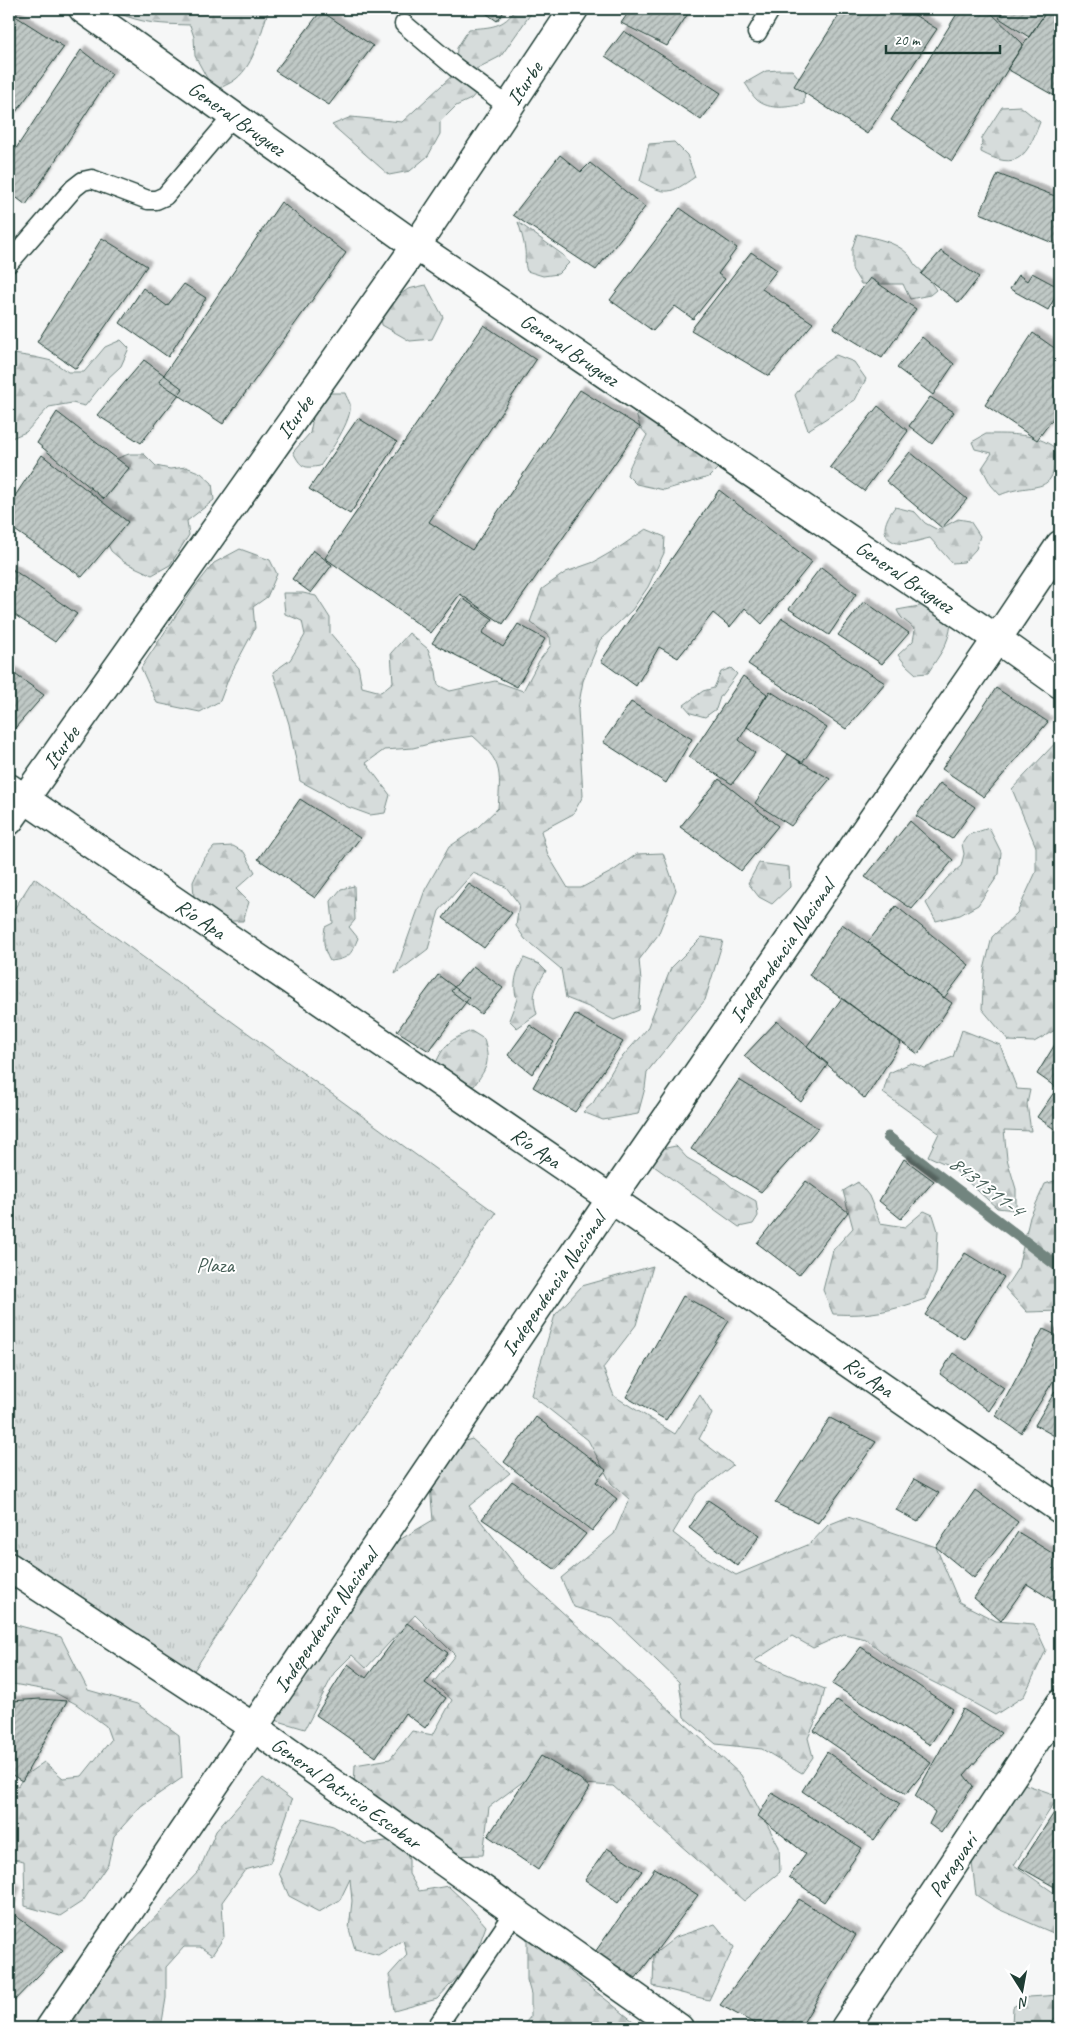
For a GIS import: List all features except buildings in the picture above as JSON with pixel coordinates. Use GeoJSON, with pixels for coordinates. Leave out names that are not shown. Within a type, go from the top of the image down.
{"type":"FeatureCollection","features":[{"type":"Feature","properties":{"kind":"street","name":"General Bruguez"},"geometry":{"type":"LineString","coordinates":[[83,9],[416,246],[997,639],[1060,684]]}},
{"type":"Feature","properties":{"kind":"street","name":"Iturbe"},"geometry":{"type":"LineString","coordinates":[[9,821],[16,793],[416,246],[574,9]]}},
{"type":"Feature","properties":{"kind":"street","name":"Independencia Nacional"},"geometry":{"type":"LineString","coordinates":[[50,2028],[611,1199],[1060,545]]}},
{"type":"Feature","properties":{"kind":"street","name":"Río Apa"},"geometry":{"type":"LineString","coordinates":[[16,793],[611,1199],[1060,1510]]}},
{"type":"Feature","properties":{"kind":"street","name":"General Patricio Escobar"},"geometry":{"type":"LineString","coordinates":[[9,1566],[253,1727],[679,2028]]}},
{"type":"Feature","properties":{"kind":"street","name":"Paraguarí"},"geometry":{"type":"LineString","coordinates":[[845,2028],[1060,1704]]}},
{"type":"Feature","properties":{"kind":"lane"},"geometry":{"type":"LineString","coordinates":[[757,33],[771,9]]}},
{"type":"Feature","properties":{"kind":"lane"},"geometry":{"type":"LineString","coordinates":[[404,24],[455,67],[509,107]]}},
{"type":"Feature","properties":{"kind":"lane"},"geometry":{"type":"LineString","coordinates":[[9,263],[74,188],[83,181],[92,178],[148,200],[156,200],[165,196],[233,116]]}},
{"type":"Feature","properties":{"kind":"lane"},"geometry":{"type":"LineString","coordinates":[[436,2028],[515,1912]]}},
{"type":"Feature","properties":{"kind":"green space"},"geometry":{"type":"Polygon","coordinates":[[[118,9],[269,9],[257,47],[243,73],[214,91],[195,56],[194,37],[190,25],[160,24],[143,21],[115,12],[118,9]]]}},
{"type":"Feature","properties":{"kind":"green space"},"geometry":{"type":"Polygon","coordinates":[[[516,9],[538,9],[532,12],[501,56],[476,69],[473,85],[477,92],[471,99],[456,106],[440,122],[440,134],[428,156],[410,171],[389,175],[332,125],[351,117],[402,122],[455,73],[457,48],[469,29],[490,27],[501,23],[516,9]]]}},
{"type":"Feature","properties":{"kind":"green space"},"geometry":{"type":"Polygon","coordinates":[[[792,70],[805,85],[804,104],[780,107],[768,106],[755,98],[745,83],[766,71],[792,70]]]}},
{"type":"Feature","properties":{"kind":"green space"},"geometry":{"type":"Polygon","coordinates":[[[1020,106],[1040,122],[1025,152],[1020,157],[1004,161],[981,152],[982,138],[1002,107],[1020,106]]]}},
{"type":"Feature","properties":{"kind":"green space"},"geometry":{"type":"Polygon","coordinates":[[[674,142],[687,155],[695,177],[680,187],[668,191],[656,189],[640,181],[649,144],[674,142]]]}},
{"type":"Feature","properties":{"kind":"green space"},"geometry":{"type":"Polygon","coordinates":[[[518,222],[563,255],[569,263],[558,274],[543,276],[527,271],[524,243],[518,222]]]}},
{"type":"Feature","properties":{"kind":"green space"},"geometry":{"type":"Polygon","coordinates":[[[857,234],[884,241],[903,250],[925,274],[936,290],[930,295],[910,299],[903,284],[861,284],[852,269],[852,249],[857,234]]]}},
{"type":"Feature","properties":{"kind":"green space"},"geometry":{"type":"Polygon","coordinates":[[[426,285],[443,317],[432,339],[410,341],[382,325],[380,309],[408,289],[426,285]]]}},
{"type":"Feature","properties":{"kind":"green space"},"geometry":{"type":"Polygon","coordinates":[[[121,340],[129,348],[121,366],[106,380],[85,406],[72,403],[49,407],[26,432],[9,439],[9,356],[13,354],[34,357],[52,361],[68,372],[84,372],[105,347],[121,340]]]}},
{"type":"Feature","properties":{"kind":"green space"},"geometry":{"type":"Polygon","coordinates":[[[836,355],[854,362],[866,379],[855,400],[808,430],[795,395],[813,371],[836,355]]]}},
{"type":"Feature","properties":{"kind":"green space"},"geometry":{"type":"Polygon","coordinates":[[[331,393],[345,393],[350,404],[348,419],[320,466],[303,466],[293,452],[310,433],[316,402],[331,393]]]}},
{"type":"Feature","properties":{"kind":"green space"},"geometry":{"type":"Polygon","coordinates":[[[624,402],[721,465],[709,477],[664,490],[636,484],[627,475],[633,459],[647,435],[640,427],[636,414],[624,402]]]}},
{"type":"Feature","properties":{"kind":"green space"},"geometry":{"type":"Polygon","coordinates":[[[986,434],[1013,434],[1040,439],[1048,443],[1055,448],[1055,464],[1052,475],[1047,482],[1041,485],[1000,495],[991,485],[982,468],[992,453],[975,449],[972,442],[986,434]]]}},
{"type":"Feature","properties":{"kind":"green space"},"geometry":{"type":"Polygon","coordinates":[[[129,454],[144,454],[156,466],[170,469],[186,467],[201,473],[212,483],[214,500],[187,521],[189,535],[170,565],[152,575],[124,562],[111,551],[85,495],[115,459],[129,454]]]}},
{"type":"Feature","properties":{"kind":"green space"},"geometry":{"type":"Polygon","coordinates":[[[895,507],[915,512],[925,523],[938,530],[958,519],[970,521],[980,536],[976,549],[964,562],[952,563],[930,538],[905,543],[897,543],[891,540],[885,532],[885,527],[895,507]]]}},
{"type":"Feature","properties":{"kind":"green space"},"geometry":{"type":"Polygon","coordinates":[[[646,529],[665,537],[664,553],[648,587],[632,610],[600,640],[583,681],[578,709],[583,796],[573,814],[541,831],[548,855],[568,888],[581,888],[613,871],[637,854],[663,853],[676,890],[658,935],[639,960],[641,981],[639,1010],[614,1020],[566,998],[561,969],[525,939],[516,926],[519,904],[506,887],[473,873],[439,911],[428,949],[395,974],[425,890],[449,847],[477,828],[498,808],[498,767],[490,753],[473,736],[445,740],[413,748],[384,750],[366,763],[390,795],[385,813],[370,815],[348,807],[300,781],[289,724],[273,672],[290,660],[305,635],[302,621],[285,614],[283,593],[303,593],[316,596],[330,618],[330,633],[358,666],[362,687],[381,692],[393,682],[391,653],[409,633],[428,649],[436,671],[438,685],[450,691],[495,681],[523,691],[539,661],[551,645],[550,637],[530,622],[542,589],[566,572],[594,562],[646,529]]]}},
{"type":"Feature","properties":{"kind":"green space"},"geometry":{"type":"Polygon","coordinates":[[[240,549],[270,560],[277,574],[267,597],[253,607],[255,628],[229,677],[220,701],[200,712],[157,703],[141,668],[192,591],[214,563],[240,549]]]}},
{"type":"Feature","properties":{"kind":"green space"},"geometry":{"type":"Polygon","coordinates":[[[925,605],[951,623],[950,631],[946,644],[928,673],[916,674],[898,655],[913,641],[915,630],[901,617],[897,610],[925,605]]]}},
{"type":"Feature","properties":{"kind":"green space"},"geometry":{"type":"Polygon","coordinates":[[[731,668],[737,674],[720,697],[716,709],[705,717],[691,713],[684,705],[703,691],[714,688],[721,672],[731,668]]]}},
{"type":"Feature","properties":{"kind":"green space"},"geometry":{"type":"Polygon","coordinates":[[[1060,738],[1060,1015],[1057,1029],[1034,1042],[1009,1041],[982,1009],[984,970],[992,937],[1017,913],[1036,872],[1036,847],[1012,789],[1060,738]]]}},
{"type":"Feature","properties":{"kind":"green space"},"geometry":{"type":"Polygon","coordinates":[[[989,828],[1001,852],[999,874],[978,905],[960,915],[936,921],[926,903],[947,878],[961,866],[964,854],[962,844],[968,835],[989,828]]]}},
{"type":"Feature","properties":{"kind":"green space"},"geometry":{"type":"Polygon","coordinates":[[[233,846],[244,852],[255,872],[236,889],[249,902],[243,921],[229,921],[211,911],[194,898],[193,882],[203,860],[214,847],[233,846]]]}},
{"type":"Feature","properties":{"kind":"green space"},"geometry":{"type":"Polygon","coordinates":[[[759,863],[789,867],[790,887],[772,904],[759,897],[748,883],[759,863]]]}},
{"type":"Feature","properties":{"kind":"green space","name":"Plaza"},"geometry":{"type":"Polygon","coordinates":[[[34,878],[496,1213],[187,1681],[9,1554],[9,917],[34,878]]]}},
{"type":"Feature","properties":{"kind":"green space"},"geometry":{"type":"Polygon","coordinates":[[[354,886],[355,920],[349,927],[358,938],[348,955],[341,959],[330,961],[324,940],[325,927],[333,923],[331,901],[341,889],[354,886]]]}},
{"type":"Feature","properties":{"kind":"green space"},"geometry":{"type":"Polygon","coordinates":[[[702,937],[723,941],[705,1000],[647,1072],[638,1114],[603,1120],[583,1112],[593,1103],[616,1064],[647,1029],[671,968],[702,937]]]}},
{"type":"Feature","properties":{"kind":"green space"},"geometry":{"type":"Polygon","coordinates":[[[524,958],[539,964],[546,971],[535,991],[534,1001],[537,1014],[517,1028],[509,1020],[517,999],[515,989],[516,978],[524,958]]]}},
{"type":"Feature","properties":{"kind":"green space"},"geometry":{"type":"Polygon","coordinates":[[[962,1030],[1000,1045],[1017,1089],[1030,1090],[1027,1104],[1031,1131],[1004,1130],[1007,1159],[1016,1189],[1016,1210],[997,1208],[950,1166],[928,1156],[939,1133],[883,1093],[889,1073],[911,1063],[925,1068],[953,1057],[962,1030]]]}},
{"type":"Feature","properties":{"kind":"green space"},"geometry":{"type":"Polygon","coordinates":[[[471,1031],[484,1039],[487,1054],[485,1069],[474,1086],[456,1081],[435,1065],[441,1052],[448,1044],[471,1031]]]}},
{"type":"Feature","properties":{"kind":"green space"},"geometry":{"type":"Polygon","coordinates":[[[676,1146],[687,1158],[719,1176],[733,1188],[756,1201],[758,1216],[753,1224],[739,1227],[651,1164],[661,1149],[676,1146]]]}},
{"type":"Feature","properties":{"kind":"green space"},"geometry":{"type":"Polygon","coordinates":[[[1060,1179],[1060,1311],[1027,1312],[1005,1288],[1018,1268],[1030,1217],[1045,1184],[1060,1179]]]}},
{"type":"Feature","properties":{"kind":"green space"},"geometry":{"type":"Polygon","coordinates":[[[858,1182],[869,1196],[880,1223],[905,1227],[924,1211],[933,1215],[938,1231],[936,1273],[925,1299],[880,1312],[833,1314],[823,1290],[833,1250],[853,1228],[843,1191],[858,1182]]]}},
{"type":"Feature","properties":{"kind":"green space"},"geometry":{"type":"Polygon","coordinates":[[[653,1266],[636,1325],[603,1368],[614,1396],[675,1434],[700,1395],[712,1414],[699,1439],[733,1465],[697,1493],[673,1533],[699,1553],[736,1575],[810,1544],[828,1525],[848,1517],[936,1547],[959,1602],[996,1621],[1034,1624],[1046,1650],[1024,1696],[995,1715],[897,1664],[866,1639],[844,1634],[813,1648],[792,1636],[754,1661],[825,1689],[818,1716],[808,1738],[813,1757],[802,1773],[762,1749],[716,1744],[684,1717],[679,1682],[613,1619],[574,1607],[561,1578],[614,1534],[629,1499],[611,1483],[588,1440],[531,1395],[555,1315],[582,1286],[653,1266]]]}},
{"type":"Feature","properties":{"kind":"green space"},"geometry":{"type":"Polygon","coordinates":[[[472,1439],[510,1473],[469,1506],[526,1579],[741,1775],[779,1847],[780,1872],[744,1901],[613,1786],[525,1780],[489,1807],[483,1855],[444,1856],[400,1839],[409,1860],[409,1874],[419,1891],[448,1886],[486,1926],[474,1959],[437,1999],[394,2011],[389,1975],[407,1955],[403,1940],[378,1955],[355,1949],[349,1929],[352,1901],[350,1879],[340,1900],[319,1912],[289,1896],[279,1873],[292,1839],[303,1818],[333,1826],[365,1844],[399,1839],[353,1815],[355,1765],[390,1759],[412,1731],[433,1735],[452,1700],[433,1683],[455,1655],[415,1615],[366,1668],[352,1655],[334,1673],[305,1729],[275,1720],[323,1645],[371,1583],[396,1542],[433,1520],[427,1452],[472,1439]]]}},
{"type":"Feature","properties":{"kind":"green space"},"geometry":{"type":"Polygon","coordinates":[[[9,1623],[61,1637],[88,1690],[137,1704],[179,1735],[182,1778],[141,1806],[114,1836],[108,1864],[83,1901],[60,1916],[25,1906],[24,1861],[9,1858],[9,1781],[18,1786],[24,1776],[44,1762],[63,1778],[82,1776],[111,1740],[106,1726],[76,1704],[52,1691],[13,1684],[9,1681],[9,1623]]]}},
{"type":"Feature","properties":{"kind":"green space"},"geometry":{"type":"Polygon","coordinates":[[[263,1778],[292,1800],[270,1863],[245,1870],[222,1902],[224,1937],[212,1955],[200,1947],[184,1947],[166,1967],[166,1998],[161,2028],[65,2028],[87,1994],[126,1948],[199,1871],[216,1831],[263,1778]]]}},
{"type":"Feature","properties":{"kind":"green space"},"geometry":{"type":"Polygon","coordinates":[[[1024,1784],[1059,1796],[1014,1865],[1060,1897],[1060,1936],[998,1909],[976,1895],[971,1855],[1024,1784]]]}},
{"type":"Feature","properties":{"kind":"green space"},"geometry":{"type":"Polygon","coordinates":[[[715,1924],[734,1947],[709,2000],[653,1986],[654,1954],[676,1937],[715,1924]]]}},
{"type":"Feature","properties":{"kind":"green space"},"geometry":{"type":"Polygon","coordinates":[[[527,1937],[638,2025],[648,2028],[521,2028],[531,2016],[531,1994],[527,1980],[527,1937]]]}},
{"type":"Feature","properties":{"kind":"green space"},"geometry":{"type":"Polygon","coordinates":[[[1060,1995],[1058,2015],[1045,2028],[1004,2028],[1012,2024],[1013,2007],[1029,1997],[1060,1995]]]}},
{"type":"Feature","properties":{"kind":"waterway","name":"8431311-4"},"geometry":{"type":"LineString","coordinates":[[888,1137],[1060,1268]]}}]}
